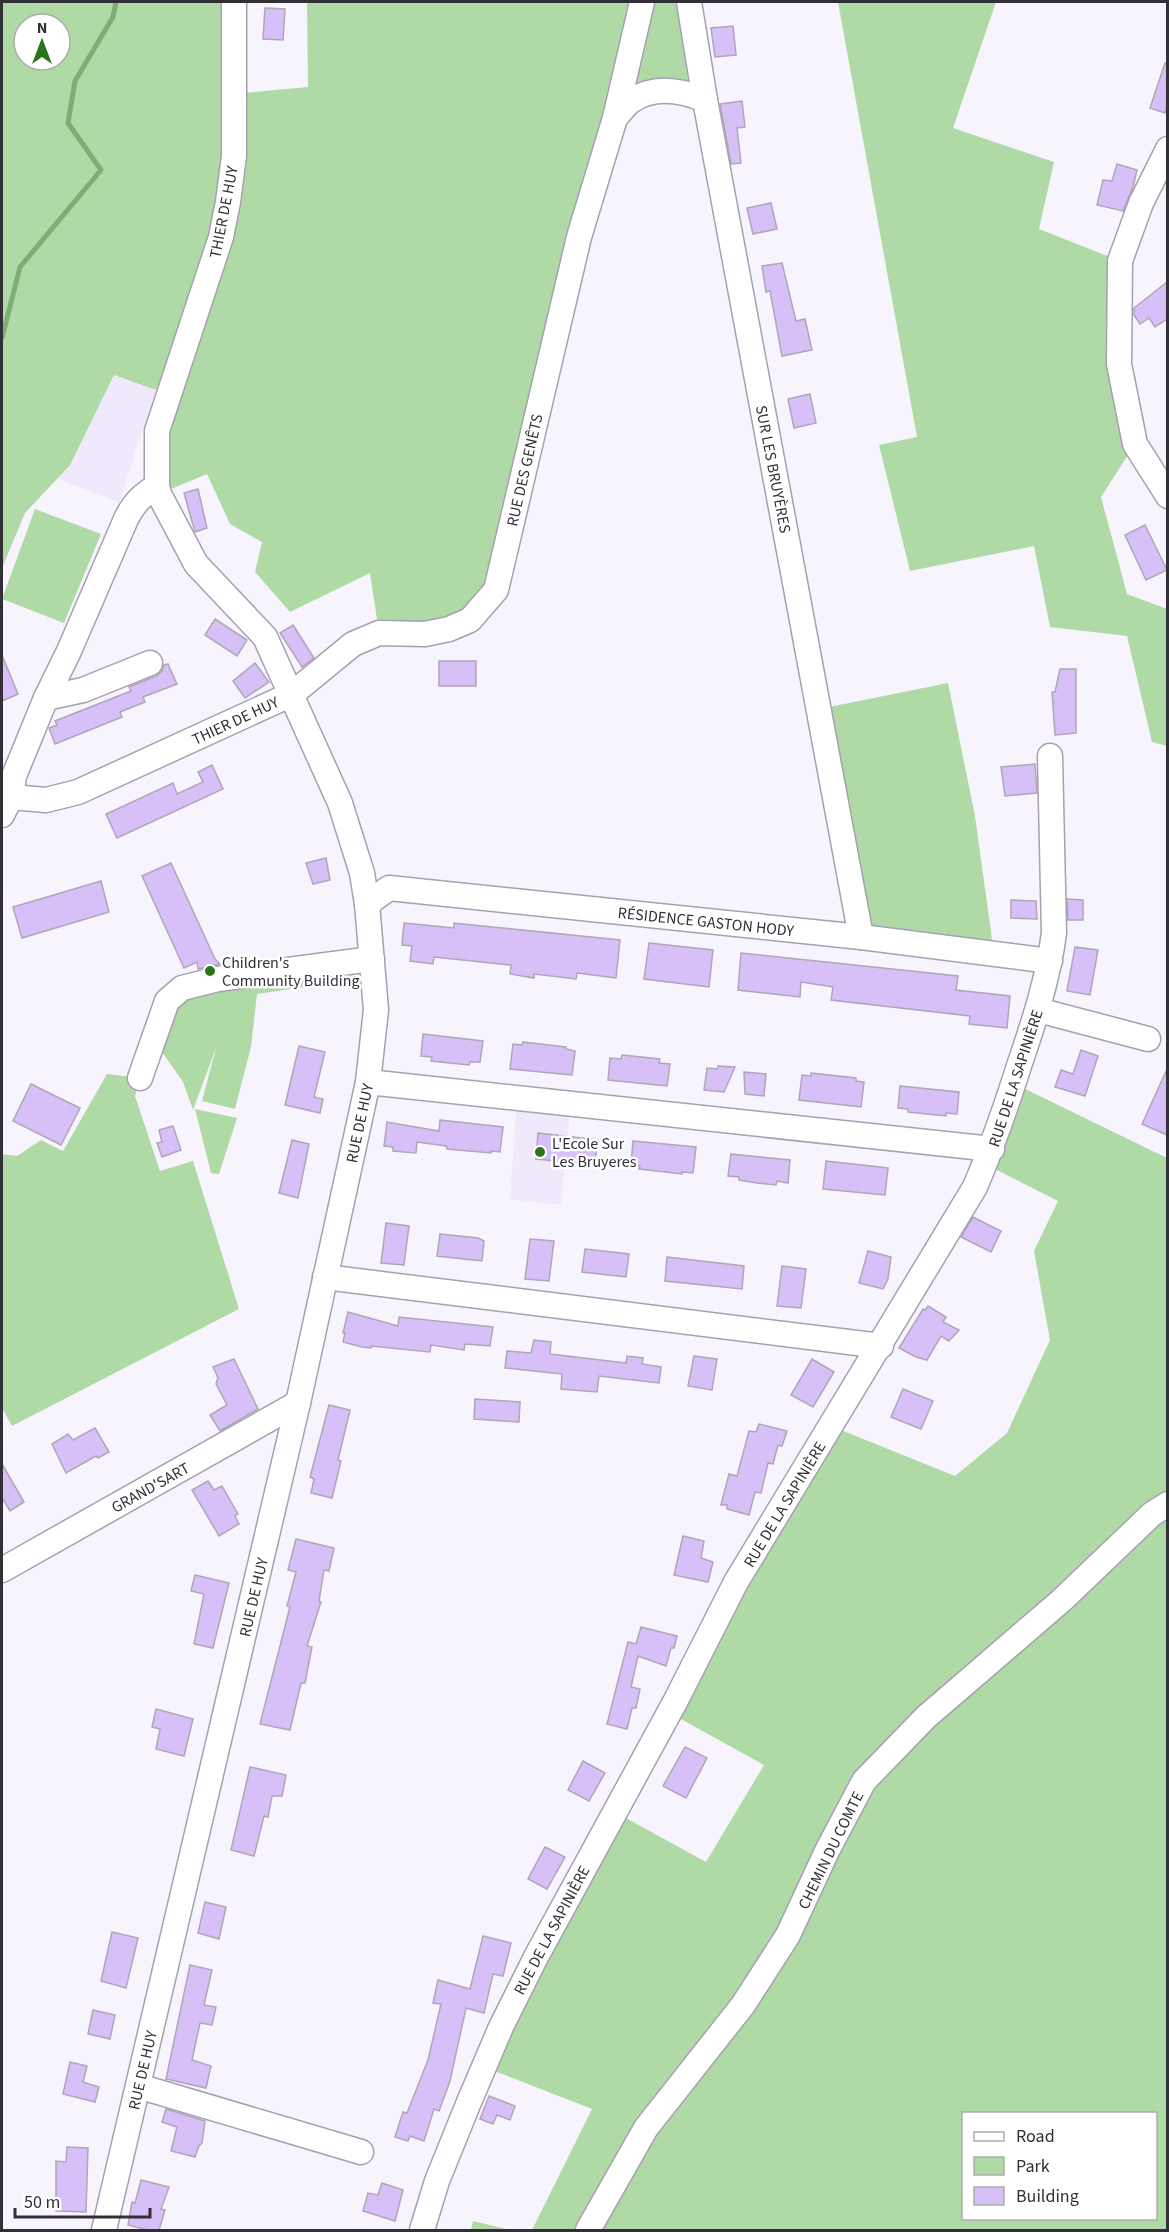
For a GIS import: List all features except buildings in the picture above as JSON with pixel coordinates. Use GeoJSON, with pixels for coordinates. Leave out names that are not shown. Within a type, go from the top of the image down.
{"type":"FeatureCollection","features":[{"type":"Feature","properties":{"kind":"street","name":"THIER DE HUY"},"geometry":{"type":"LineString","coordinates":[[157,486],[143,494],[132,507],[46,698],[7,792],[46,800],[78,792],[292,694],[265,637],[196,564],[157,486],[157,431],[221,237],[228,202],[234,156],[234,2]]}},
{"type":"Feature","properties":{"kind":"street"},"geometry":{"type":"LineString","coordinates":[[615,118],[642,2]]}},
{"type":"Feature","properties":{"kind":"street","name":"SUR LES BRUYÈRES"},"geometry":{"type":"LineString","coordinates":[[689,2],[705,100],[861,937]]}},
{"type":"Feature","properties":{"kind":"street"},"geometry":{"type":"LineString","coordinates":[[615,118],[632,101],[653,92],[675,90],[705,100]]}},
{"type":"Feature","properties":{"kind":"street","name":"RUE DES GENÊTS"},"geometry":{"type":"LineString","coordinates":[[292,694],[353,644],[379,633],[425,634],[449,629],[470,620],[496,590],[579,237],[615,118]]}},
{"type":"Feature","properties":{"kind":"street"},"geometry":{"type":"LineString","coordinates":[[1167,149],[1141,203],[1119,261],[1119,364],[1135,444],[1167,496]]}},
{"type":"Feature","properties":{"kind":"street"},"geometry":{"type":"LineString","coordinates":[[46,698],[83,690],[150,663]]}},
{"type":"Feature","properties":{"kind":"street","name":"RUE DE HUY"},"geometry":{"type":"LineString","coordinates":[[104,2230],[298,1403],[368,1082],[376,1010],[367,904],[357,854],[340,803],[292,694]]}},
{"type":"Feature","properties":{"kind":"street","name":"RUE DE LA SAPINIÈRE"},"geometry":{"type":"LineString","coordinates":[[422,2230],[437,2181],[469,2102],[501,2027],[537,1955],[675,1702],[736,1582],[975,1187],[992,1149],[1038,1010],[1050,961],[1054,933],[1050,756]]}},
{"type":"Feature","properties":{"kind":"street","name":"RÉSIDENCE GASTON HODY"},"geometry":{"type":"LineString","coordinates":[[367,904],[388,888],[861,937],[1050,961]]}},
{"type":"Feature","properties":{"kind":"street"},"geometry":{"type":"LineString","coordinates":[[140,1078],[167,1001],[182,988],[218,979],[372,959]]}},
{"type":"Feature","properties":{"kind":"street"},"geometry":{"type":"LineString","coordinates":[[1038,1010],[1148,1039]]}},
{"type":"Feature","properties":{"kind":"street"},"geometry":{"type":"LineString","coordinates":[[368,1082],[992,1149]]}},
{"type":"Feature","properties":{"kind":"street"},"geometry":{"type":"LineString","coordinates":[[326,1277],[880,1346]]}},
{"type":"Feature","properties":{"kind":"street","name":"GRAND'SART"},"geometry":{"type":"LineString","coordinates":[[2,1570],[298,1403]]}},
{"type":"Feature","properties":{"kind":"street","name":"CHEMIN DU COMTE"},"geometry":{"type":"LineString","coordinates":[[588,2230],[646,2128],[743,2005],[788,1935],[827,1851],[864,1782],[926,1717],[1062,1600],[1152,1514],[1167,1504]]}},
{"type":"Feature","properties":{"kind":"street"},"geometry":{"type":"LineString","coordinates":[[138,2086],[361,2152]]}},
{"type":"Feature","properties":{"kind":"shaded area"},"geometry":{"type":"Polygon","coordinates":[[[114,375],[156,390],[119,502],[57,479],[70,465],[114,375]]]}},
{"type":"Feature","properties":{"kind":"shaded area","name":"L'Ecole Sur Les Bruyeres"},"geometry":{"type":"Polygon","coordinates":[[[517,1098],[571,1105],[561,1205],[510,1199],[517,1098]]]}},
{"type":"Feature","properties":{"kind":"green space"},"geometry":{"type":"Polygon","coordinates":[[[2,2],[225,2],[225,110],[218,211],[206,259],[156,390],[114,375],[70,465],[25,513],[2,568],[2,2]]]}},
{"type":"Feature","properties":{"kind":"green space"},"geometry":{"type":"Polygon","coordinates":[[[307,2],[687,2],[705,100],[675,90],[615,118],[496,590],[470,620],[379,633],[370,573],[290,612],[255,572],[262,542],[230,524],[207,474],[159,494],[171,391],[205,287],[234,94],[308,87],[307,2]]]}},
{"type":"Feature","properties":{"kind":"green space"},"geometry":{"type":"Polygon","coordinates":[[[838,2],[996,2],[953,128],[1054,162],[1039,229],[1120,261],[1135,444],[1101,497],[1127,594],[1167,609],[1167,746],[1152,742],[1127,636],[1050,627],[1034,546],[910,571],[879,445],[917,437],[838,2]]]}},
{"type":"Feature","properties":{"kind":"green space"},"geometry":{"type":"Polygon","coordinates":[[[35,509],[101,534],[64,623],[2,599],[35,509]]]}},
{"type":"Feature","properties":{"kind":"green space"},"geometry":{"type":"Polygon","coordinates":[[[948,683],[975,816],[994,954],[861,937],[819,709],[948,683]]]}},
{"type":"Feature","properties":{"kind":"green space"},"geometry":{"type":"Polygon","coordinates":[[[348,962],[351,980],[257,994],[251,1047],[235,1109],[202,1101],[216,1048],[193,1110],[183,1082],[153,1039],[167,1001],[348,962]]]}},
{"type":"Feature","properties":{"kind":"green space"},"geometry":{"type":"Polygon","coordinates":[[[107,1074],[140,1078],[135,1096],[160,1171],[193,1161],[239,1309],[12,1426],[2,1408],[2,1154],[17,1156],[41,1140],[63,1151],[107,1074]]]}},
{"type":"Feature","properties":{"kind":"green space"},"geometry":{"type":"Polygon","coordinates":[[[1013,1083],[1167,1158],[1167,2230],[532,2230],[592,2109],[484,2067],[615,1812],[706,1862],[764,1765],[670,1713],[831,1426],[955,1476],[1007,1433],[1050,1340],[1034,1251],[1058,1201],[985,1164],[1013,1083]]]}},
{"type":"Feature","properties":{"kind":"green space"},"geometry":{"type":"Polygon","coordinates":[[[195,1109],[237,1118],[219,1174],[211,1173],[195,1109]]]}},
{"type":"Feature","properties":{"kind":"green space"},"geometry":{"type":"Polygon","coordinates":[[[473,2221],[510,2230],[471,2230],[473,2221]]]}},
{"type":"Feature","properties":{"kind":"waterway"},"geometry":{"type":"LineString","coordinates":[[2,338],[20,267],[101,170],[68,123],[75,81],[113,17],[116,2]]}},
{"type":"Feature","properties":{"kind":"place","name":"Children's Community Building"},"geometry":{"type":"Point","coordinates":[210,971]}},
{"type":"Feature","properties":{"kind":"place","name":"L'Ecole Sur Les Bruyeres"},"geometry":{"type":"Point","coordinates":[540,1152]}}]}
